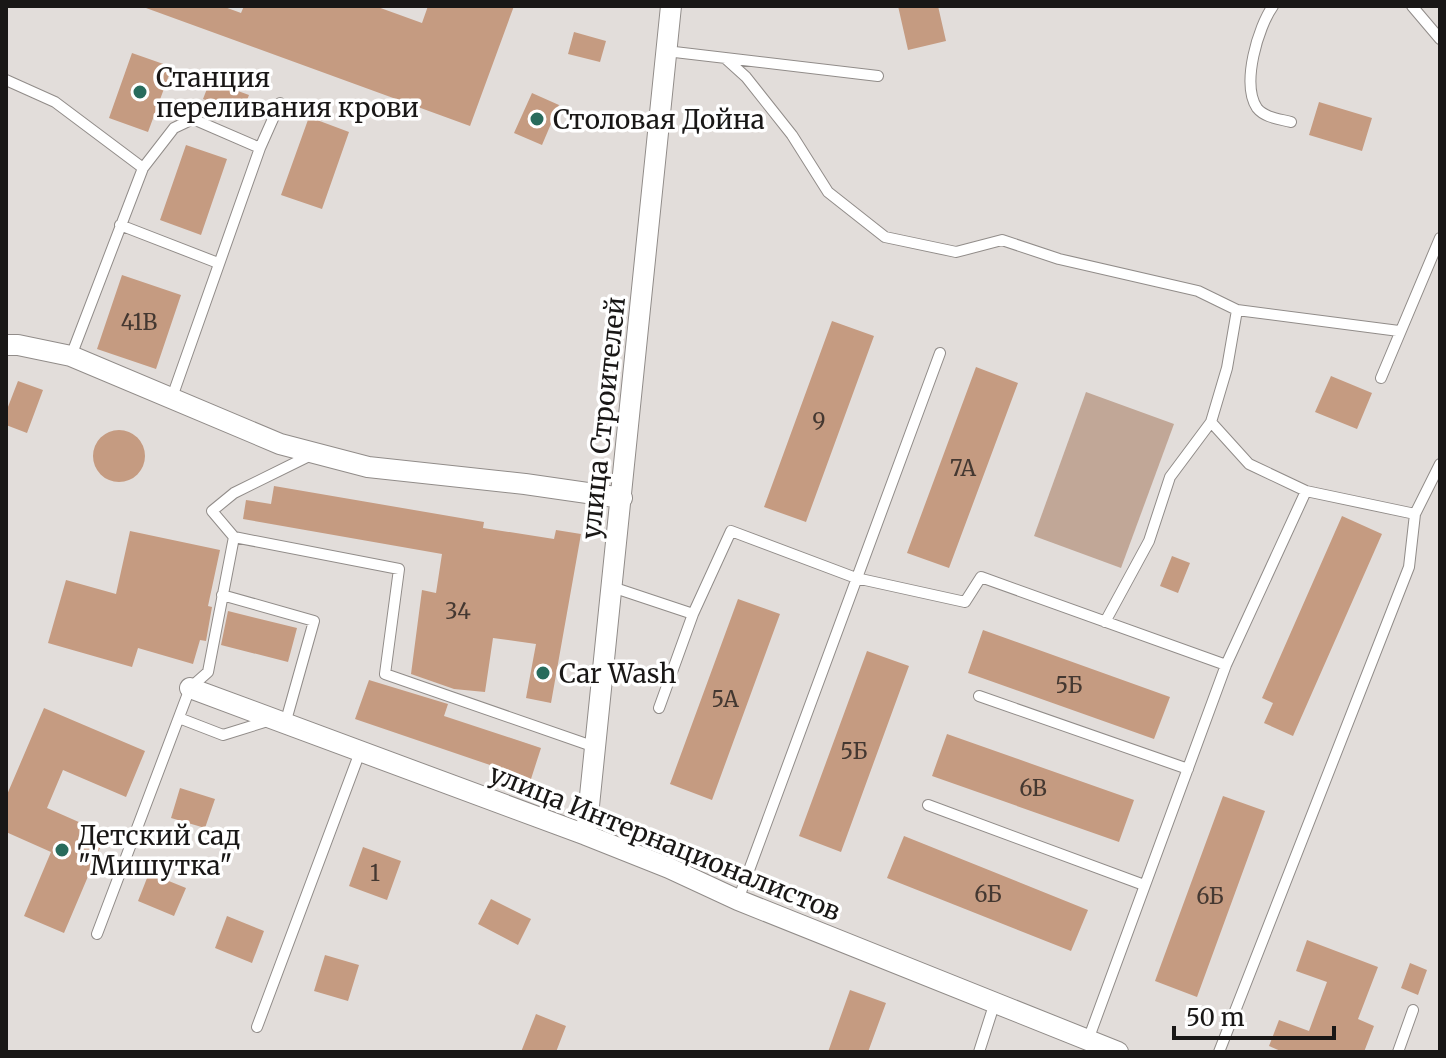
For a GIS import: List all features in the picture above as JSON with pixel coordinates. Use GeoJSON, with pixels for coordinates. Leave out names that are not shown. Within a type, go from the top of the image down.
{"type":"FeatureCollection","features":[{"type":"Feature","properties":{"kind":"street","name":"улица Строителей"},"geometry":{"type":"LineString","coordinates":[[586,835],[671,6]]}},
{"type":"Feature","properties":{"kind":"street"},"geometry":{"type":"LineString","coordinates":[[6,345],[71,356],[280,444],[368,467],[622,498]]}},
{"type":"Feature","properties":{"kind":"street","name":"улица Интернационалистов"},"geometry":{"type":"LineString","coordinates":[[190,688],[586,835],[738,900],[1118,1052]]}},
{"type":"Feature","properties":{"kind":"lane"},"geometry":{"type":"LineString","coordinates":[[1273,6],[1259,29],[1253,59],[1255,106],[1265,115],[1291,122]]}},
{"type":"Feature","properties":{"kind":"lane"},"geometry":{"type":"LineString","coordinates":[[1412,6],[1440,39]]}},
{"type":"Feature","properties":{"kind":"lane"},"geometry":{"type":"LineString","coordinates":[[666,51],[878,76]]}},
{"type":"Feature","properties":{"kind":"lane"},"geometry":{"type":"LineString","coordinates":[[725,58],[746,77],[792,135],[828,192],[885,237],[956,252],[1002,240],[1059,259],[1198,291],[1237,310],[1399,331]]}},
{"type":"Feature","properties":{"kind":"lane"},"geometry":{"type":"LineString","coordinates":[[6,80],[55,102],[143,168]]}},
{"type":"Feature","properties":{"kind":"lane"},"geometry":{"type":"LineString","coordinates":[[171,400],[260,148],[280,103]]}},
{"type":"Feature","properties":{"kind":"lane"},"geometry":{"type":"LineString","coordinates":[[71,356],[143,168],[174,128],[193,119],[260,148]]}},
{"type":"Feature","properties":{"kind":"lane"},"geometry":{"type":"LineString","coordinates":[[120,225],[218,263]]}},
{"type":"Feature","properties":{"kind":"lane"},"geometry":{"type":"LineString","coordinates":[[1381,378],[1440,238]]}},
{"type":"Feature","properties":{"kind":"lane"},"geometry":{"type":"LineString","coordinates":[[1105,622],[1149,541],[1170,477],[1211,422],[1227,368],[1237,310]]}},
{"type":"Feature","properties":{"kind":"lane"},"geometry":{"type":"LineString","coordinates":[[738,900],[940,353]]}},
{"type":"Feature","properties":{"kind":"lane"},"geometry":{"type":"LineString","coordinates":[[1211,422],[1249,464],[1306,491],[1415,514]]}},
{"type":"Feature","properties":{"kind":"lane"},"geometry":{"type":"LineString","coordinates":[[315,453],[234,493],[212,511],[234,537],[399,569],[385,674],[595,747]]}},
{"type":"Feature","properties":{"kind":"lane"},"geometry":{"type":"LineString","coordinates":[[1219,1052],[1409,567],[1415,514],[1440,464]]}},
{"type":"Feature","properties":{"kind":"lane"},"geometry":{"type":"LineString","coordinates":[[1088,1040],[1226,665],[1306,491]]}},
{"type":"Feature","properties":{"kind":"lane"},"geometry":{"type":"LineString","coordinates":[[659,708],[693,614],[731,531],[856,578],[965,602],[981,577],[1226,665]]}},
{"type":"Feature","properties":{"kind":"lane"},"geometry":{"type":"LineString","coordinates":[[97,934],[190,688],[208,672],[234,537]]}},
{"type":"Feature","properties":{"kind":"lane"},"geometry":{"type":"LineString","coordinates":[[612,587],[693,614]]}},
{"type":"Feature","properties":{"kind":"lane"},"geometry":{"type":"LineString","coordinates":[[179,718],[223,735],[279,722],[314,621],[222,595]]}},
{"type":"Feature","properties":{"kind":"lane"},"geometry":{"type":"LineString","coordinates":[[979,696],[1188,769]]}},
{"type":"Feature","properties":{"kind":"lane"},"geometry":{"type":"LineString","coordinates":[[257,1027],[360,752]]}},
{"type":"Feature","properties":{"kind":"lane"},"geometry":{"type":"LineString","coordinates":[[928,805],[1144,885]]}},
{"type":"Feature","properties":{"kind":"lane"},"geometry":{"type":"LineString","coordinates":[[979,1052],[995,1002]]}},
{"type":"Feature","properties":{"kind":"lane"},"geometry":{"type":"LineString","coordinates":[[1398,1052],[1413,1010]]}},
{"type":"Feature","properties":{"kind":"shaded area"},"geometry":{"type":"Polygon","coordinates":[[[1086,392],[1174,424],[1121,568],[1034,536],[1086,392]]]}},
{"type":"Feature","properties":{"kind":"building"},"geometry":{"type":"Polygon","coordinates":[[[146,6],[222,6],[241,13],[244,6],[375,6],[422,23],[428,6],[514,6],[470,126],[146,6]]]}},
{"type":"Feature","properties":{"kind":"building"},"geometry":{"type":"Polygon","coordinates":[[[898,6],[938,6],[946,41],[908,50],[898,6]]]}},
{"type":"Feature","properties":{"kind":"building"},"geometry":{"type":"Polygon","coordinates":[[[574,32],[606,41],[600,62],[568,54],[574,32]]]}},
{"type":"Feature","properties":{"kind":"building","name":"Станция переливания крови"},"geometry":{"type":"Polygon","coordinates":[[[132,53],[172,67],[148,132],[109,118],[132,53]]]}},
{"type":"Feature","properties":{"kind":"building"},"geometry":{"type":"Polygon","coordinates":[[[210,81],[249,95],[242,113],[203,99],[210,81]]]}},
{"type":"Feature","properties":{"kind":"building","name":"Столовая Дойна"},"geometry":{"type":"Polygon","coordinates":[[[532,93],[559,105],[542,145],[514,133],[532,93]]]}},
{"type":"Feature","properties":{"kind":"building"},"geometry":{"type":"Polygon","coordinates":[[[1319,102],[1372,118],[1362,151],[1309,135],[1319,102]]]}},
{"type":"Feature","properties":{"kind":"building"},"geometry":{"type":"Polygon","coordinates":[[[309,117],[349,132],[322,209],[281,195],[309,117]]]}},
{"type":"Feature","properties":{"kind":"building"},"geometry":{"type":"Polygon","coordinates":[[[186,145],[227,159],[201,235],[160,220],[186,145]]]}},
{"type":"Feature","properties":{"kind":"building"},"geometry":{"type":"Polygon","coordinates":[[[122,275],[181,295],[156,369],[97,349],[122,275]]]}},
{"type":"Feature","properties":{"kind":"building"},"geometry":{"type":"Polygon","coordinates":[[[832,321],[874,336],[806,522],[764,507],[832,321]]]}},
{"type":"Feature","properties":{"kind":"building"},"geometry":{"type":"Polygon","coordinates":[[[976,367],[1018,383],[949,568],[907,553],[976,367]]]}},
{"type":"Feature","properties":{"kind":"building"},"geometry":{"type":"Polygon","coordinates":[[[1331,376],[1372,393],[1357,429],[1315,412],[1331,376]]]}},
{"type":"Feature","properties":{"kind":"building"},"geometry":{"type":"Polygon","coordinates":[[[18,381],[43,390],[27,433],[6,425],[6,412],[18,381]]]}},
{"type":"Feature","properties":{"kind":"building"},"geometry":{"type":"Polygon","coordinates":[[[119,430],[137,438],[145,456],[137,474],[119,482],[101,474],[93,456],[101,438],[119,430]]]}},
{"type":"Feature","properties":{"kind":"building"},"geometry":{"type":"Polygon","coordinates":[[[274,486],[484,522],[483,528],[554,539],[556,530],[581,534],[551,703],[526,698],[536,644],[493,638],[485,692],[454,689],[411,674],[422,590],[436,593],[442,554],[243,519],[246,500],[271,504],[274,486]]]}},
{"type":"Feature","properties":{"kind":"building"},"geometry":{"type":"Polygon","coordinates":[[[1342,516],[1382,534],[1293,736],[1264,723],[1273,703],[1262,698],[1342,516]]]}},
{"type":"Feature","properties":{"kind":"building"},"geometry":{"type":"Polygon","coordinates":[[[130,531],[220,550],[208,606],[212,607],[206,641],[200,640],[193,664],[138,648],[132,667],[48,643],[66,580],[116,594],[130,531]]]}},
{"type":"Feature","properties":{"kind":"building"},"geometry":{"type":"Polygon","coordinates":[[[1172,556],[1190,563],[1178,593],[1160,586],[1172,556]]]}},
{"type":"Feature","properties":{"kind":"building"},"geometry":{"type":"Polygon","coordinates":[[[738,599],[780,614],[712,800],[670,784],[738,599]]]}},
{"type":"Feature","properties":{"kind":"building"},"geometry":{"type":"Polygon","coordinates":[[[228,611],[297,628],[288,662],[221,645],[228,611]]]}},
{"type":"Feature","properties":{"kind":"building"},"geometry":{"type":"Polygon","coordinates":[[[983,630],[1170,697],[1154,739],[968,673],[983,630]]]}},
{"type":"Feature","properties":{"kind":"building"},"geometry":{"type":"Polygon","coordinates":[[[867,651],[909,666],[841,852],[799,836],[867,651]]]}},
{"type":"Feature","properties":{"kind":"building"},"geometry":{"type":"Polygon","coordinates":[[[369,680],[448,704],[444,716],[541,748],[531,779],[355,719],[369,680]]]}},
{"type":"Feature","properties":{"kind":"building"},"geometry":{"type":"Polygon","coordinates":[[[44,708],[145,751],[126,797],[63,770],[47,808],[106,834],[64,933],[24,916],[51,852],[6,832],[6,797],[44,708]]]}},
{"type":"Feature","properties":{"kind":"building"},"geometry":{"type":"Polygon","coordinates":[[[947,734],[1134,800],[1119,842],[932,776],[947,734]]]}},
{"type":"Feature","properties":{"kind":"building"},"geometry":{"type":"Polygon","coordinates":[[[180,788],[215,799],[205,828],[171,818],[180,788]]]}},
{"type":"Feature","properties":{"kind":"building"},"geometry":{"type":"Polygon","coordinates":[[[1223,796],[1265,811],[1197,997],[1155,981],[1223,796]]]}},
{"type":"Feature","properties":{"kind":"building"},"geometry":{"type":"Polygon","coordinates":[[[904,836],[1088,910],[1071,951],[887,878],[904,836]]]}},
{"type":"Feature","properties":{"kind":"building"},"geometry":{"type":"Polygon","coordinates":[[[363,847],[401,861],[387,900],[349,886],[363,847]]]}},
{"type":"Feature","properties":{"kind":"building"},"geometry":{"type":"Polygon","coordinates":[[[149,873],[186,888],[174,916],[138,901],[149,873]]]}},
{"type":"Feature","properties":{"kind":"building"},"geometry":{"type":"Polygon","coordinates":[[[491,899],[531,919],[518,945],[478,924],[491,899]]]}},
{"type":"Feature","properties":{"kind":"building"},"geometry":{"type":"Polygon","coordinates":[[[227,916],[264,931],[252,963],[215,948],[227,916]]]}},
{"type":"Feature","properties":{"kind":"building"},"geometry":{"type":"Polygon","coordinates":[[[1307,940],[1378,967],[1358,1019],[1374,1026],[1364,1052],[1283,1052],[1269,1046],[1279,1020],[1309,1031],[1327,982],[1296,971],[1307,940]]]}},
{"type":"Feature","properties":{"kind":"building"},"geometry":{"type":"Polygon","coordinates":[[[325,955],[359,965],[348,1001],[314,991],[325,955]]]}},
{"type":"Feature","properties":{"kind":"building"},"geometry":{"type":"Polygon","coordinates":[[[1410,963],[1427,970],[1418,995],[1401,988],[1410,963]]]}},
{"type":"Feature","properties":{"kind":"building"},"geometry":{"type":"Polygon","coordinates":[[[850,990],[886,1003],[868,1052],[828,1052],[850,990]]]}},
{"type":"Feature","properties":{"kind":"building"},"geometry":{"type":"Polygon","coordinates":[[[536,1014],[566,1026],[556,1052],[521,1052],[536,1014]]]}},
{"type":"Feature","properties":{"kind":"place","name":"Станция переливания крови"},"geometry":{"type":"Point","coordinates":[140,92]}},
{"type":"Feature","properties":{"kind":"place","name":"Столовая Дойна"},"geometry":{"type":"Point","coordinates":[537,119]}},
{"type":"Feature","properties":{"kind":"place","name":"Car Wash"},"geometry":{"type":"Point","coordinates":[543,673]}},
{"type":"Feature","properties":{"kind":"place","name":"Детский сад \"Мишутка\""},"geometry":{"type":"Point","coordinates":[62,850]}}]}
